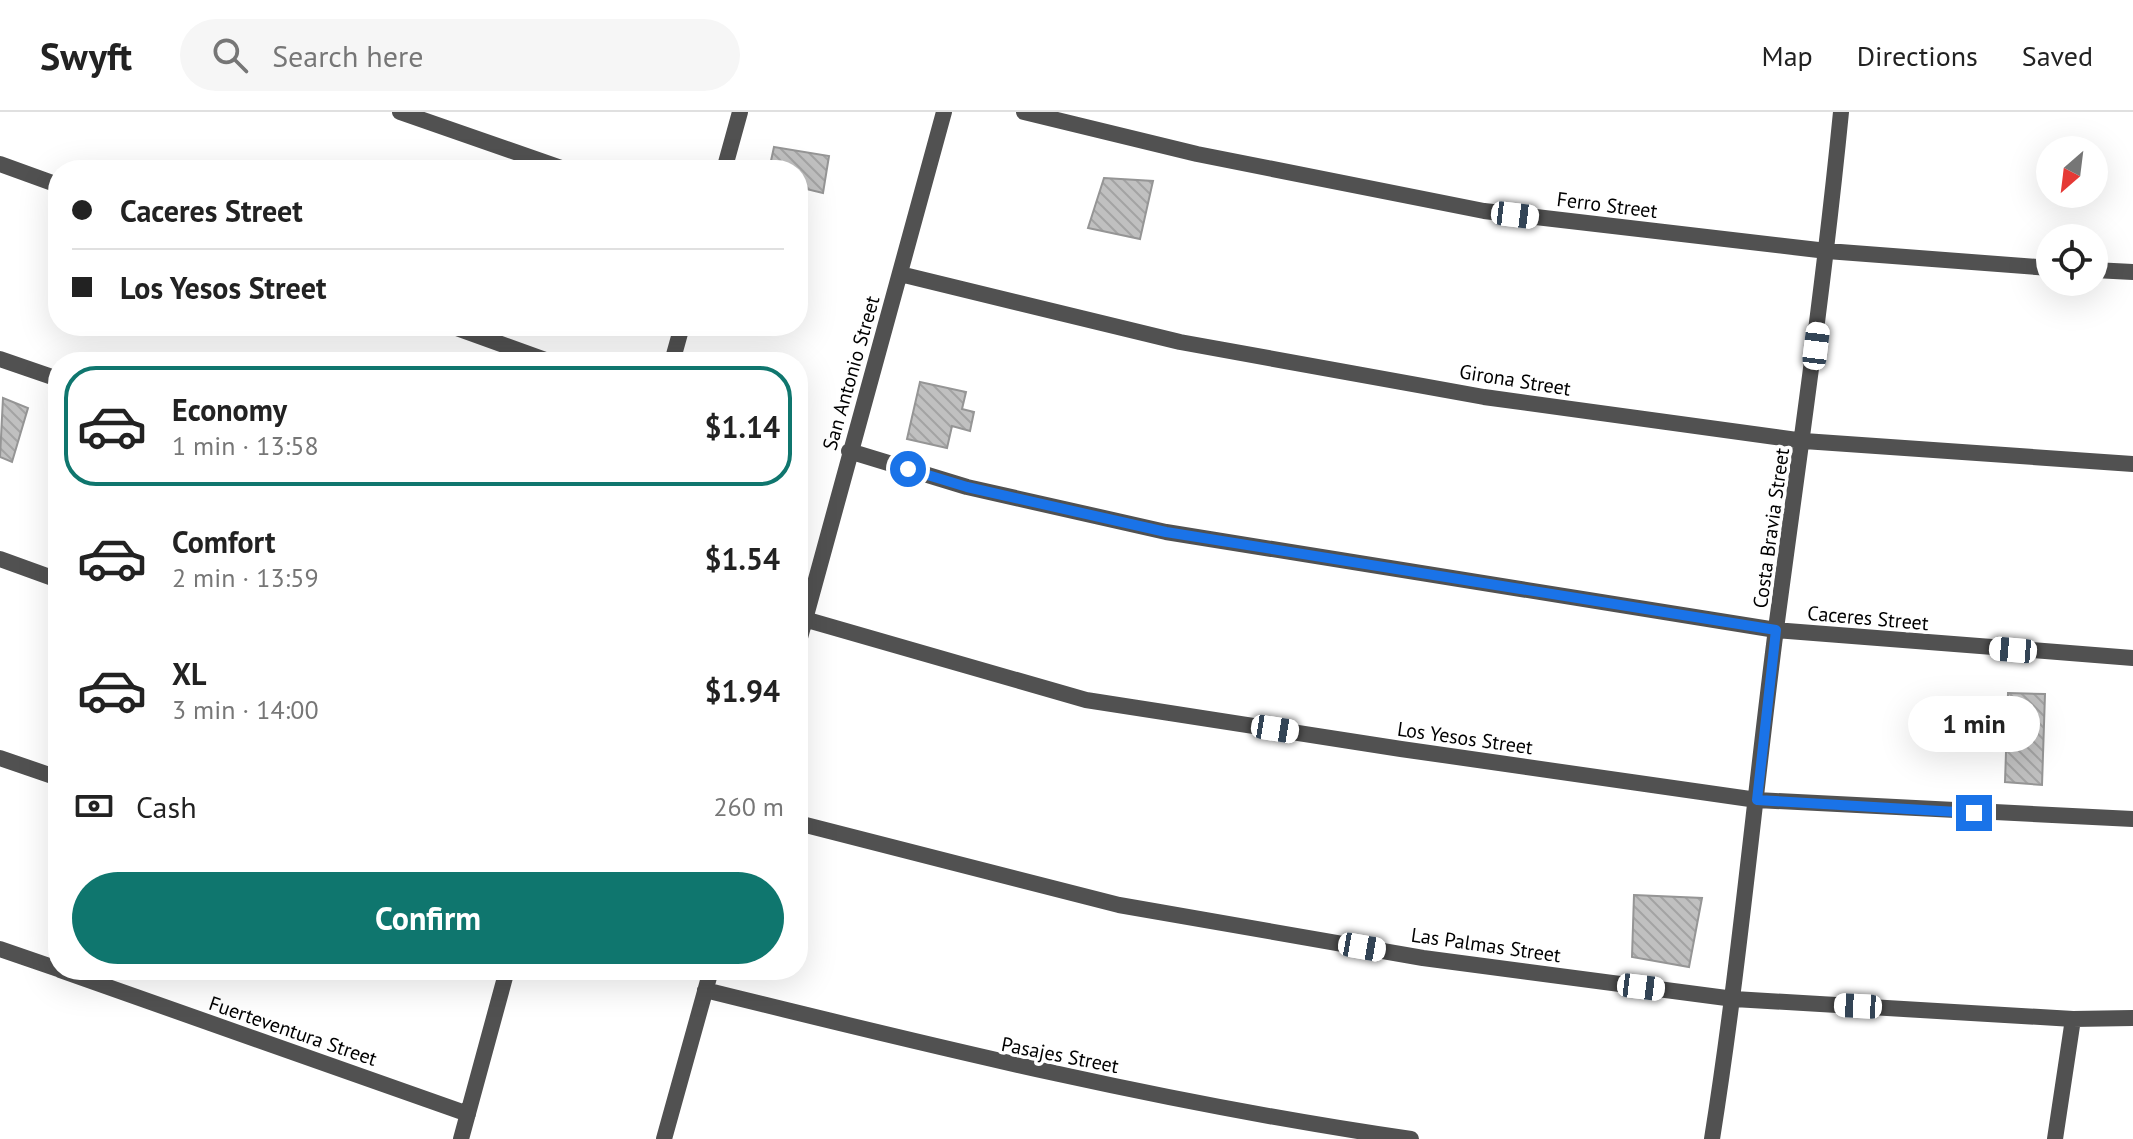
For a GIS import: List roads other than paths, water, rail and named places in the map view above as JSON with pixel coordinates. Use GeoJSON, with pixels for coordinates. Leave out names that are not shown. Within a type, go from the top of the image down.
{"type":"FeatureCollection","features":[{"type":"Feature","properties":{"kind":"street"},"geometry":{"type":"LineString","coordinates":[[400,112],[538,160]]}},
{"type":"Feature","properties":{"kind":"street"},"geometry":{"type":"LineString","coordinates":[[727,160],[740,112]]}},
{"type":"Feature","properties":{"kind":"street","name":"San Antonio Street"},"geometry":{"type":"LineString","coordinates":[[808,604],[944,112]]}},
{"type":"Feature","properties":{"kind":"street","name":"Ferro Street"},"geometry":{"type":"LineString","coordinates":[[1024,112],[1197,154],[1484,211],[1827,251],[2036,267]]}},
{"type":"Feature","properties":{"kind":"street","name":"Costa Bravia Street"},"geometry":{"type":"LineString","coordinates":[[1712,1139],[1734,999],[1776,630],[1804,441],[1827,251],[1841,112]]}},
{"type":"Feature","properties":{"kind":"street"},"geometry":{"type":"LineString","coordinates":[[0,164],[48,181]]}},
{"type":"Feature","properties":{"kind":"street"},"geometry":{"type":"LineString","coordinates":[[2108,271],[2133,272]]}},
{"type":"Feature","properties":{"kind":"street","name":"Girona Street"},"geometry":{"type":"LineString","coordinates":[[900,274],[1180,342],[1484,397],[1804,441],[2133,464]]}},
{"type":"Feature","properties":{"kind":"street"},"geometry":{"type":"LineString","coordinates":[[479,336],[523,352]]}},
{"type":"Feature","properties":{"kind":"street"},"geometry":{"type":"LineString","coordinates":[[0,359],[48,376]]}},
{"type":"Feature","properties":{"kind":"street","name":"Caceres Street"},"geometry":{"type":"LineString","coordinates":[[849,451],[967,487],[1166,532],[1776,630],[2133,658]]}},
{"type":"Feature","properties":{"kind":"street"},"geometry":{"type":"LineString","coordinates":[[0,559],[48,576]]}},
{"type":"Feature","properties":{"kind":"street","name":"Los Yesos Street"},"geometry":{"type":"LineString","coordinates":[[808,620],[1086,700],[1757,800],[2133,819]]}},
{"type":"Feature","properties":{"kind":"street"},"geometry":{"type":"LineString","coordinates":[[0,758],[48,775]]}},
{"type":"Feature","properties":{"kind":"street","name":"Las Palmas Street"},"geometry":{"type":"LineString","coordinates":[[808,826],[1119,905],[1423,958],[1734,999],[2073,1019],[2133,1018]]}},
{"type":"Feature","properties":{"kind":"street","name":"Fuerteventura Street"},"geometry":{"type":"LineString","coordinates":[[0,949],[48,966]]}},
{"type":"Feature","properties":{"kind":"street","name":"Fuerteventura Street"},"geometry":{"type":"LineString","coordinates":[[87,980],[468,1114]]}},
{"type":"Feature","properties":{"kind":"street"},"geometry":{"type":"LineString","coordinates":[[461,1139],[504,980]]}},
{"type":"Feature","properties":{"kind":"street"},"geometry":{"type":"LineString","coordinates":[[664,1139],[708,980]]}},
{"type":"Feature","properties":{"kind":"street","name":"Pasajes Street"},"geometry":{"type":"LineString","coordinates":[[705,990],[1007,1065],[1336,1128],[1411,1139]]}},
{"type":"Feature","properties":{"kind":"street"},"geometry":{"type":"LineString","coordinates":[[2055,1139],[2073,1019]]}}]}
